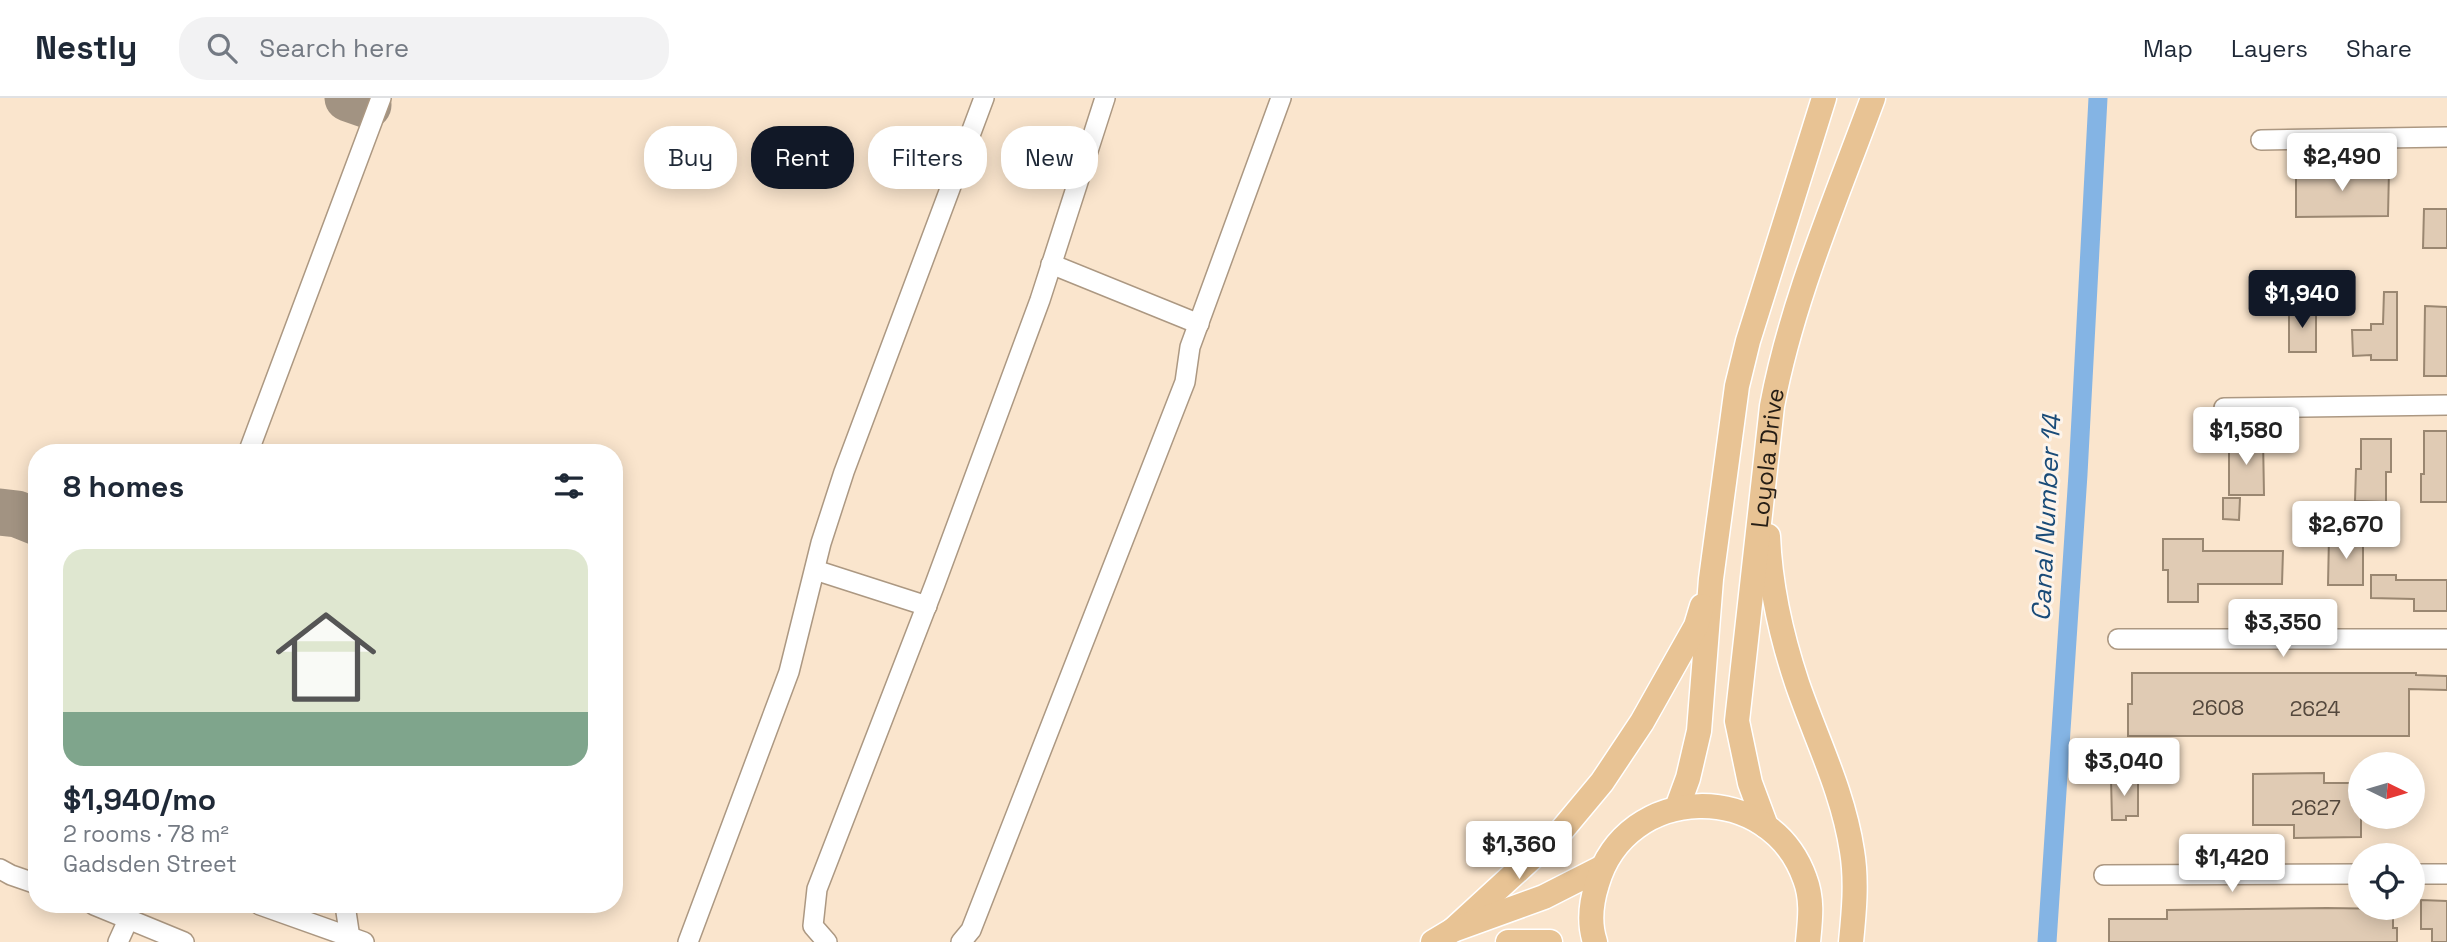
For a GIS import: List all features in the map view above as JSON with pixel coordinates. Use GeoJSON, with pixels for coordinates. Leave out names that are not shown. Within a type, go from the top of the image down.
{"type":"FeatureCollection","features":[{"type":"Feature","properties":{"kind":"main road","name":"Loyola Drive"},"geometry":{"type":"LineString","coordinates":[[1677,808],[1688,778],[1699,731],[1711,579],[1741,364],[1824,98]]}},
{"type":"Feature","properties":{"kind":"main road","name":"Loyola Drive"},"geometry":{"type":"LineString","coordinates":[[1766,826],[1750,783],[1737,721],[1765,461],[1780,365],[1800,300],[1873,98]]}},
{"type":"Feature","properties":{"kind":"main road"},"geometry":{"type":"LineString","coordinates":[[1765,461],[1769,562],[1780,624],[1797,683],[1839,793],[1853,854],[1855,898],[1851,942]]}},
{"type":"Feature","properties":{"kind":"main road"},"geometry":{"type":"LineString","coordinates":[[1443,936],[1562,830],[1602,782],[1642,722],[1696,626],[1711,579]]}},
{"type":"Feature","properties":{"kind":"main road"},"geometry":{"type":"LineString","coordinates":[[1595,942],[1592,934],[1592,900],[1601,869],[1620,841],[1646,820],[1677,808],[1708,805],[1739,811],[1766,826],[1790,850],[1805,879],[1811,912],[1808,942]]}},
{"type":"Feature","properties":{"kind":"main road"},"geometry":{"type":"LineString","coordinates":[[1443,936],[1544,897],[1601,869]]}},
{"type":"Feature","properties":{"kind":"main road"},"geometry":{"type":"LineString","coordinates":[[1508,942],[1550,942]]}},
{"type":"Feature","properties":{"kind":"street"},"geometry":{"type":"LineString","coordinates":[[251,444],[381,98]]}},
{"type":"Feature","properties":{"kind":"street"},"geometry":{"type":"LineString","coordinates":[[688,942],[774,718],[844,472],[984,98]]}},
{"type":"Feature","properties":{"kind":"street"},"geometry":{"type":"LineString","coordinates":[[827,942],[813,926],[817,889],[927,606],[1051,264],[1105,98]]}},
{"type":"Feature","properties":{"kind":"street"},"geometry":{"type":"LineString","coordinates":[[961,942],[971,930],[1185,382],[1190,346],[1281,98]]}},
{"type":"Feature","properties":{"kind":"street"},"geometry":{"type":"LineString","coordinates":[[2261,140],[2447,137]]}},
{"type":"Feature","properties":{"kind":"street"},"geometry":{"type":"LineString","coordinates":[[1051,264],[1199,324]]}},
{"type":"Feature","properties":{"kind":"street"},"geometry":{"type":"LineString","coordinates":[[2224,408],[2447,405]]}},
{"type":"Feature","properties":{"kind":"street"},"geometry":{"type":"LineString","coordinates":[[815,570],[927,606]]}},
{"type":"Feature","properties":{"kind":"street"},"geometry":{"type":"LineString","coordinates":[[2118,639],[2447,639]]}},
{"type":"Feature","properties":{"kind":"street"},"geometry":{"type":"LineString","coordinates":[[0,869],[28,880]]}},
{"type":"Feature","properties":{"kind":"street"},"geometry":{"type":"LineString","coordinates":[[2104,875],[2348,874]]}},
{"type":"Feature","properties":{"kind":"street"},"geometry":{"type":"LineString","coordinates":[[2425,874],[2447,874]]}},
{"type":"Feature","properties":{"kind":"street"},"geometry":{"type":"LineString","coordinates":[[113,913],[184,942]]}},
{"type":"Feature","properties":{"kind":"street"},"geometry":{"type":"LineString","coordinates":[[282,913],[357,940]]}},
{"type":"Feature","properties":{"kind":"street"},"geometry":{"type":"LineString","coordinates":[[348,913],[357,940]]}},
{"type":"Feature","properties":{"kind":"street"},"geometry":{"type":"LineString","coordinates":[[118,942],[128,920]]}},
{"type":"Feature","properties":{"kind":"building"},"geometry":{"type":"Polygon","coordinates":[[[2389,170],[2388,216],[2296,217],[2296,171],[2389,170]]]}},
{"type":"Feature","properties":{"kind":"building"},"geometry":{"type":"Polygon","coordinates":[[[2424,209],[2447,209],[2447,248],[2423,248],[2424,209]]]}},
{"type":"Feature","properties":{"kind":"building"},"geometry":{"type":"Polygon","coordinates":[[[2384,292],[2397,292],[2397,360],[2371,360],[2371,355],[2353,356],[2352,330],[2371,330],[2371,324],[2383,324],[2384,292]]]}},
{"type":"Feature","properties":{"kind":"building"},"geometry":{"type":"Polygon","coordinates":[[[2425,306],[2447,307],[2447,376],[2424,376],[2425,306]]]}},
{"type":"Feature","properties":{"kind":"building"},"geometry":{"type":"Polygon","coordinates":[[[2289,308],[2316,308],[2316,352],[2289,352],[2289,308]]]}},
{"type":"Feature","properties":{"kind":"building"},"geometry":{"type":"Polygon","coordinates":[[[2424,431],[2447,431],[2447,502],[2421,502],[2424,431]]]}},
{"type":"Feature","properties":{"kind":"building"},"geometry":{"type":"Polygon","coordinates":[[[2229,438],[2263,438],[2264,495],[2229,495],[2229,438]]]}},
{"type":"Feature","properties":{"kind":"building"},"geometry":{"type":"Polygon","coordinates":[[[2361,439],[2391,439],[2391,472],[2386,472],[2386,502],[2355,501],[2356,469],[2361,469],[2361,439]]]}},
{"type":"Feature","properties":{"kind":"building"},"geometry":{"type":"Polygon","coordinates":[[[2223,498],[2240,498],[2239,520],[2223,519],[2223,498]]]}},
{"type":"Feature","properties":{"kind":"building"},"geometry":{"type":"Polygon","coordinates":[[[2329,536],[2363,536],[2363,585],[2328,585],[2329,536]]]}},
{"type":"Feature","properties":{"kind":"building"},"geometry":{"type":"Polygon","coordinates":[[[2163,539],[2203,539],[2203,551],[2283,551],[2282,584],[2198,584],[2198,602],[2168,602],[2168,570],[2163,570],[2163,539]]]}},
{"type":"Feature","properties":{"kind":"building"},"geometry":{"type":"Polygon","coordinates":[[[2371,575],[2396,575],[2396,580],[2447,580],[2447,611],[2414,611],[2414,599],[2371,598],[2371,575]]]}},
{"type":"Feature","properties":{"kind":"building"},"geometry":{"type":"Polygon","coordinates":[[[2132,673],[2416,673],[2447,676],[2447,690],[2409,689],[2409,736],[2128,736],[2132,673]]]}},
{"type":"Feature","properties":{"kind":"building"},"geometry":{"type":"Polygon","coordinates":[[[2324,773],[2324,783],[2348,783],[2348,830],[2361,830],[2361,837],[2294,838],[2294,825],[2253,825],[2253,774],[2324,773]]]}},
{"type":"Feature","properties":{"kind":"building"},"geometry":{"type":"Polygon","coordinates":[[[2138,777],[2138,816],[2126,816],[2126,820],[2112,820],[2111,778],[2138,777]]]}},
{"type":"Feature","properties":{"kind":"building"},"geometry":{"type":"Polygon","coordinates":[[[2425,900],[2447,901],[2447,942],[2432,942],[2432,929],[2421,929],[2421,920],[2425,920],[2425,900]]]}},
{"type":"Feature","properties":{"kind":"building"},"geometry":{"type":"Polygon","coordinates":[[[2348,908],[2348,920],[2393,920],[2393,928],[2397,928],[2397,942],[2109,942],[2109,919],[2167,919],[2167,910],[2348,908]]]}},
{"type":"Feature","properties":{"kind":"waterway","name":"Canal Number 14"},"geometry":{"type":"LineString","coordinates":[[2047,942],[2078,474],[2098,98]]}},
{"type":"Feature","properties":{"kind":"taxiway"},"geometry":{"type":"LineString","coordinates":[[348,98],[368,105]]}},
{"type":"Feature","properties":{"kind":"taxiway"},"geometry":{"type":"LineString","coordinates":[[0,512],[28,518]]}}]}
